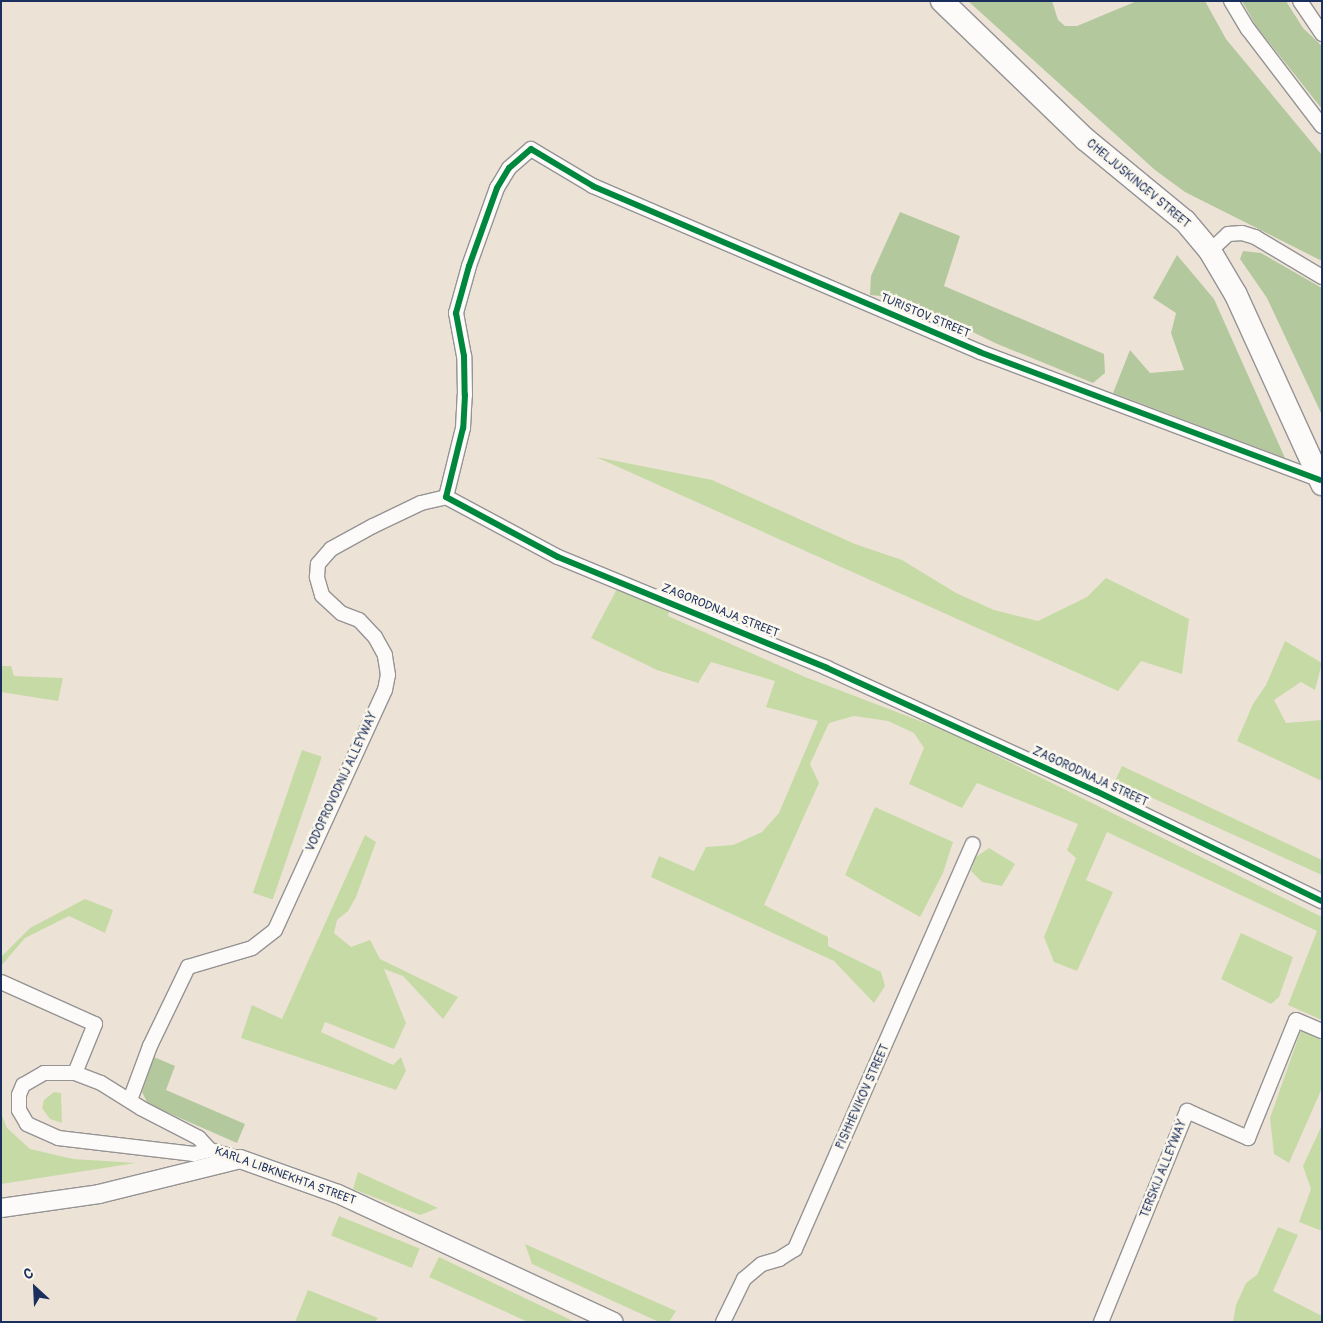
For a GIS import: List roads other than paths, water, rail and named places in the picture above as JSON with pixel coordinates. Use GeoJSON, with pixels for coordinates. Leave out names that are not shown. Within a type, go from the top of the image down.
{"type":"FeatureCollection","features":[{"type":"Feature","properties":{"kind":"main road","name":"CHELJUSKINCEV STREET"},"geometry":{"type":"LineString","coordinates":[[942,1],[1085,139],[1185,221],[1210,250],[1236,295],[1321,482]]}},
{"type":"Feature","properties":{"kind":"street"},"geometry":{"type":"LineString","coordinates":[[1231,1],[1248,29],[1322,126]]}},
{"type":"Feature","properties":{"kind":"street"},"geometry":{"type":"LineString","coordinates":[[1300,1],[1322,34]]}},
{"type":"Feature","properties":{"kind":"street","name":"TURISTOV STREET"},"geometry":{"type":"LineString","coordinates":[[446,496],[463,428],[465,395],[464,356],[456,312],[497,188],[509,168],[531,150],[593,186],[980,352],[1321,482]]}},
{"type":"Feature","properties":{"kind":"street"},"geometry":{"type":"LineString","coordinates":[[1210,250],[1228,234],[1242,233],[1256,237],[1322,277]]}},
{"type":"Feature","properties":{"kind":"street","name":"ZAGORODNAJA STREET"},"geometry":{"type":"LineString","coordinates":[[446,496],[558,557],[827,668],[1096,791],[1322,901]]}},
{"type":"Feature","properties":{"kind":"street","name":"VODOPROVODNIJ ALLEYWAY"},"geometry":{"type":"LineString","coordinates":[[130,1100],[150,1046],[188,968],[252,948],[275,930],[384,690],[388,675],[385,655],[375,637],[359,620],[341,613],[322,595],[317,577],[318,564],[331,549],[373,526],[422,503],[446,496]]}},
{"type":"Feature","properties":{"kind":"street","name":"PISHHEVIKOV STREET"},"geometry":{"type":"LineString","coordinates":[[723,1322],[744,1279],[762,1264],[779,1259],[795,1249],[973,844]]}},
{"type":"Feature","properties":{"kind":"street"},"geometry":{"type":"LineString","coordinates":[[1,982],[95,1024],[75,1073],[44,1073],[23,1085],[18,1102],[27,1124],[58,1138],[87,1143],[194,1154],[210,1150]]}},
{"type":"Feature","properties":{"kind":"street","name":"TERSKIJ ALLEYWAY"},"geometry":{"type":"LineString","coordinates":[[1101,1322],[1187,1111],[1248,1138],[1296,1020],[1322,1031]]}},
{"type":"Feature","properties":{"kind":"street","name":"KARLA LIBKNEKHTA STREET"},"geometry":{"type":"LineString","coordinates":[[75,1073],[130,1100],[199,1138],[210,1150],[338,1194],[614,1322]]}},
{"type":"Feature","properties":{"kind":"street"},"geometry":{"type":"LineString","coordinates":[[1,1208],[99,1194],[240,1159]]}}]}
